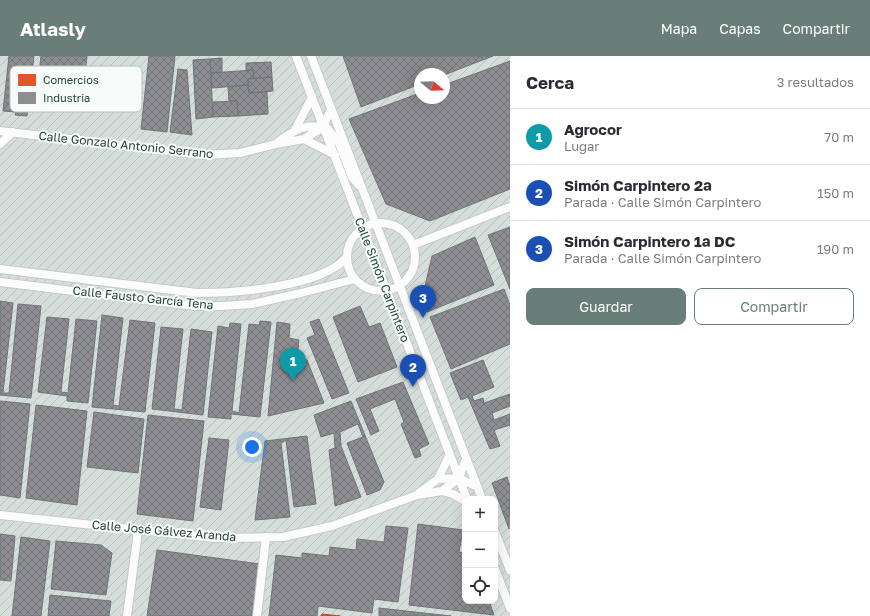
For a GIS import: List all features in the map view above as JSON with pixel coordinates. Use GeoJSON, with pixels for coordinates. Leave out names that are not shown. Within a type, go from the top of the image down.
{"type":"FeatureCollection","features":[{"type":"Feature","properties":{"kind":"street","name":"Calle Simón Carpintero"},"geometry":{"type":"LineString","coordinates":[[296,56],[466,496]]}},
{"type":"Feature","properties":{"kind":"street","name":"Calle Simón Carpintero"},"geometry":{"type":"LineString","coordinates":[[311,56],[481,496]]}},
{"type":"Feature","properties":{"kind":"street","name":"Calle Gonzalo Antonio Serrano"},"geometry":{"type":"LineString","coordinates":[[295,130],[312,97]]}},
{"type":"Feature","properties":{"kind":"street"},"geometry":{"type":"LineString","coordinates":[[323,127],[332,109]]}},
{"type":"Feature","properties":{"kind":"street","name":"Calle Gonzalo Antonio Serrano"},"geometry":{"type":"LineString","coordinates":[[276,144],[295,130],[312,125],[323,127]]}},
{"type":"Feature","properties":{"kind":"street","name":"Calle Simón Carpintero"},"geometry":{"type":"LineString","coordinates":[[323,127],[327,128],[339,143],[352,177],[364,191]]}},
{"type":"Feature","properties":{"kind":"street","name":"Calle Gonzalo Antonio Serrano"},"geometry":{"type":"LineString","coordinates":[[0,131],[204,155],[240,154],[276,144],[304,139],[323,127]]}},
{"type":"Feature","properties":{"kind":"street"},"geometry":{"type":"LineString","coordinates":[[0,144],[13,132]]}},
{"type":"Feature","properties":{"kind":"street"},"geometry":{"type":"LineString","coordinates":[[304,139],[335,155]]}},
{"type":"Feature","properties":{"kind":"street"},"geometry":{"type":"LineString","coordinates":[[413,245],[510,207]]}},
{"type":"Feature","properties":{"kind":"street"},"geometry":{"type":"LineString","coordinates":[[376,222],[388,223],[399,227],[408,235],[413,245],[415,256],[413,268],[408,278],[399,286],[386,291],[369,288],[355,279],[349,269],[346,258],[348,246],[353,236],[362,228],[376,222]]}},
{"type":"Feature","properties":{"kind":"street","name":"Calle Fausto García Tena"},"geometry":{"type":"LineString","coordinates":[[3,269],[197,293],[224,293],[287,284],[328,272],[340,265],[346,258]]}},
{"type":"Feature","properties":{"kind":"street"},"geometry":{"type":"LineString","coordinates":[[0,262],[3,269]]}},
{"type":"Feature","properties":{"kind":"street","name":"Calle Fausto García Tena"},"geometry":{"type":"LineString","coordinates":[[0,282],[195,306],[222,306],[276,299],[355,279]]}},
{"type":"Feature","properties":{"kind":"street","name":"Calle José Gálvez Aranda"},"geometry":{"type":"LineString","coordinates":[[417,495],[438,479],[450,454]]}},
{"type":"Feature","properties":{"kind":"street"},"geometry":{"type":"LineString","coordinates":[[442,491],[459,478],[466,459]]}},
{"type":"Feature","properties":{"kind":"street"},"geometry":{"type":"LineString","coordinates":[[438,479],[459,478],[477,488]]}},
{"type":"Feature","properties":{"kind":"street"},"geometry":{"type":"LineString","coordinates":[[442,491],[453,494],[462,499]]}},
{"type":"Feature","properties":{"kind":"street","name":"Calle José Gálvez Aranda"},"geometry":{"type":"LineString","coordinates":[[0,515],[214,538],[283,537],[332,526],[417,495],[442,491]]}},
{"type":"Feature","properties":{"kind":"street"},"geometry":{"type":"LineString","coordinates":[[127,616],[138,530]]}},
{"type":"Feature","properties":{"kind":"street"},"geometry":{"type":"LineString","coordinates":[[257,616],[266,537]]}},
{"type":"Feature","properties":{"kind":"street"},"geometry":{"type":"LineString","coordinates":[[498,540],[510,570]]}},
{"type":"Feature","properties":{"kind":"street"},"geometry":{"type":"LineString","coordinates":[[498,577],[510,608]]}},
{"type":"Feature","properties":{"kind":"shaded area"},"geometry":{"type":"Polygon","coordinates":[[[0,56],[510,56],[510,616],[0,616],[0,56]]]}},
{"type":"Feature","properties":{"kind":"building: Comercios"},"geometry":{"type":"Polygon","coordinates":[[[322,614],[340,616],[321,616],[322,614]]]}},
{"type":"Feature","properties":{"kind":"building: Industria"},"geometry":{"type":"Polygon","coordinates":[[[9,56],[34,56],[33,66],[10,66],[10,112],[3,111],[9,56]]]}},
{"type":"Feature","properties":{"kind":"building: Industria"},"geometry":{"type":"Polygon","coordinates":[[[41,56],[87,56],[86,66],[40,66],[41,56]]]}},
{"type":"Feature","properties":{"kind":"building: Industria"},"geometry":{"type":"Polygon","coordinates":[[[149,56],[175,56],[167,132],[141,129],[149,56]]]}},
{"type":"Feature","properties":{"kind":"building: Industria"},"geometry":{"type":"Polygon","coordinates":[[[343,56],[493,56],[450,73],[450,68],[414,68],[414,86],[361,107],[343,56]]]}},
{"type":"Feature","properties":{"kind":"building: Industria"},"geometry":{"type":"Polygon","coordinates":[[[222,58],[222,72],[211,73],[210,59],[222,58]]]}},
{"type":"Feature","properties":{"kind":"building: Industria"},"geometry":{"type":"Polygon","coordinates":[[[210,59],[213,117],[196,119],[193,60],[210,59]]]}},
{"type":"Feature","properties":{"kind":"building: Industria"},"geometry":{"type":"Polygon","coordinates":[[[510,61],[510,189],[430,221],[386,204],[349,119],[414,95],[414,104],[450,104],[450,83],[510,61]]]}},
{"type":"Feature","properties":{"kind":"building: Industria"},"geometry":{"type":"Polygon","coordinates":[[[271,62],[272,77],[254,78],[253,70],[246,71],[246,63],[271,62]]]}},
{"type":"Feature","properties":{"kind":"building: Industria"},"geometry":{"type":"Polygon","coordinates":[[[178,69],[187,70],[192,135],[170,132],[178,69]]]}},
{"type":"Feature","properties":{"kind":"building: Industria"},"geometry":{"type":"Polygon","coordinates":[[[253,70],[254,78],[248,79],[248,85],[212,88],[211,73],[253,70]]]}},
{"type":"Feature","properties":{"kind":"building: Industria"},"geometry":{"type":"Polygon","coordinates":[[[272,77],[273,91],[249,93],[248,79],[272,77]]]}},
{"type":"Feature","properties":{"kind":"building: Industria"},"geometry":{"type":"Polygon","coordinates":[[[248,85],[249,93],[267,92],[268,114],[238,116],[237,101],[229,101],[228,87],[248,85]]]}},
{"type":"Feature","properties":{"kind":"building: Industria"},"geometry":{"type":"Polygon","coordinates":[[[237,101],[238,116],[213,117],[213,102],[237,101]]]}},
{"type":"Feature","properties":{"kind":"building: Industria"},"geometry":{"type":"Polygon","coordinates":[[[16,112],[27,112],[27,116],[15,115],[16,112]]]}},
{"type":"Feature","properties":{"kind":"building: Industria"},"geometry":{"type":"Polygon","coordinates":[[[510,227],[510,289],[488,235],[510,227]]]}},
{"type":"Feature","properties":{"kind":"building: Industria"},"geometry":{"type":"Polygon","coordinates":[[[475,237],[494,285],[427,312],[422,299],[432,256],[475,237]]]}},
{"type":"Feature","properties":{"kind":"building: Industria"},"geometry":{"type":"Polygon","coordinates":[[[504,289],[510,305],[510,344],[451,369],[430,317],[504,289]]]}},
{"type":"Feature","properties":{"kind":"building: Industria"},"geometry":{"type":"Polygon","coordinates":[[[0,301],[13,303],[3,393],[9,393],[18,304],[41,306],[31,398],[0,395],[0,301]]]}},
{"type":"Feature","properties":{"kind":"building: Industria"},"geometry":{"type":"Polygon","coordinates":[[[360,306],[369,327],[380,323],[397,367],[358,382],[333,317],[360,306]]]}},
{"type":"Feature","properties":{"kind":"building: Industria"},"geometry":{"type":"Polygon","coordinates":[[[102,315],[123,318],[113,405],[119,406],[130,320],[155,323],[145,412],[92,407],[102,315]]]}},
{"type":"Feature","properties":{"kind":"building: Industria"},"geometry":{"type":"Polygon","coordinates":[[[47,317],[69,319],[61,392],[68,393],[76,319],[97,321],[88,403],[67,401],[67,396],[38,392],[47,317]]]}},
{"type":"Feature","properties":{"kind":"building: Industria"},"geometry":{"type":"Polygon","coordinates":[[[319,319],[349,393],[332,399],[307,338],[315,335],[310,322],[319,319]]]}},
{"type":"Feature","properties":{"kind":"building: Industria"},"geometry":{"type":"Polygon","coordinates":[[[260,321],[271,322],[260,417],[231,414],[231,419],[208,417],[218,326],[229,328],[230,323],[241,324],[232,411],[239,413],[249,324],[259,325],[260,321]]]}},
{"type":"Feature","properties":{"kind":"building: Industria"},"geometry":{"type":"Polygon","coordinates":[[[277,322],[290,324],[289,338],[299,340],[297,358],[307,360],[324,403],[268,416],[277,322]]]}},
{"type":"Feature","properties":{"kind":"building: Industria"},"geometry":{"type":"Polygon","coordinates":[[[161,327],[183,329],[174,409],[182,410],[191,329],[212,332],[203,415],[152,409],[161,327]]]}},
{"type":"Feature","properties":{"kind":"building: Industria"},"geometry":{"type":"Polygon","coordinates":[[[483,360],[494,387],[472,396],[474,401],[483,398],[484,403],[510,394],[510,406],[492,413],[494,420],[510,414],[510,425],[494,430],[500,446],[490,449],[468,397],[461,400],[450,373],[483,360]]]}},
{"type":"Feature","properties":{"kind":"building: Industria"},"geometry":{"type":"Polygon","coordinates":[[[403,382],[429,444],[419,449],[421,456],[415,458],[401,424],[404,422],[395,399],[370,409],[379,431],[371,435],[356,399],[403,382]]]}},
{"type":"Feature","properties":{"kind":"building: Industria"},"geometry":{"type":"Polygon","coordinates":[[[0,401],[30,404],[20,498],[0,495],[0,401]]]}},
{"type":"Feature","properties":{"kind":"building: Industria"},"geometry":{"type":"Polygon","coordinates":[[[351,401],[384,482],[380,490],[367,495],[347,443],[363,437],[358,424],[340,432],[341,446],[361,497],[335,506],[329,450],[335,448],[334,433],[321,437],[314,415],[351,401]]]}},
{"type":"Feature","properties":{"kind":"building: Industria"},"geometry":{"type":"Polygon","coordinates":[[[36,405],[87,411],[77,505],[26,498],[36,405]]]}},
{"type":"Feature","properties":{"kind":"building: Industria"},"geometry":{"type":"Polygon","coordinates":[[[94,412],[144,419],[138,473],[87,467],[94,412]]]}},
{"type":"Feature","properties":{"kind":"building: Industria"},"geometry":{"type":"Polygon","coordinates":[[[148,415],[204,421],[193,521],[137,514],[148,415]]]}},
{"type":"Feature","properties":{"kind":"building: Industria"},"geometry":{"type":"Polygon","coordinates":[[[307,436],[316,504],[294,507],[286,440],[281,443],[290,517],[255,520],[265,441],[307,436]]]}},
{"type":"Feature","properties":{"kind":"building: Industria"},"geometry":{"type":"Polygon","coordinates":[[[209,438],[229,440],[221,510],[200,507],[209,438]]]}},
{"type":"Feature","properties":{"kind":"building: Industria"},"geometry":{"type":"Polygon","coordinates":[[[507,477],[510,486],[509,529],[498,496],[492,483],[507,477]]]}},
{"type":"Feature","properties":{"kind":"building: Industria"},"geometry":{"type":"Polygon","coordinates":[[[418,524],[462,530],[459,552],[462,552],[462,604],[490,604],[494,615],[409,605],[418,524]]]}},
{"type":"Feature","properties":{"kind":"building: Industria"},"geometry":{"type":"Polygon","coordinates":[[[386,526],[408,528],[398,602],[374,599],[372,613],[318,606],[317,616],[269,616],[276,555],[302,558],[302,553],[329,556],[330,547],[356,550],[357,539],[384,542],[386,526]]]}},
{"type":"Feature","properties":{"kind":"building: Industria"},"geometry":{"type":"Polygon","coordinates":[[[0,534],[15,536],[11,581],[0,580],[0,534]]]}},
{"type":"Feature","properties":{"kind":"building: Industria"},"geometry":{"type":"Polygon","coordinates":[[[21,537],[50,541],[41,616],[12,616],[21,537]]]}},
{"type":"Feature","properties":{"kind":"building: Industria"},"geometry":{"type":"Polygon","coordinates":[[[56,541],[101,545],[112,553],[106,595],[51,589],[56,541]]]}},
{"type":"Feature","properties":{"kind":"building: Industria"},"geometry":{"type":"Polygon","coordinates":[[[157,550],[260,564],[252,616],[147,616],[157,550]]]}},
{"type":"Feature","properties":{"kind":"building: Industria"},"geometry":{"type":"Polygon","coordinates":[[[50,595],[111,601],[109,616],[48,616],[50,595]]]}},
{"type":"Feature","properties":{"kind":"building: Industria"},"geometry":{"type":"Polygon","coordinates":[[[379,608],[451,616],[379,616],[379,608]]]}},
{"type":"Feature","properties":{"kind":"place","name":"Simón Carpintero 1ª DC"},"geometry":{"type":"Point","coordinates":[423,318]}},
{"type":"Feature","properties":{"kind":"place","name":"Agrocor"},"geometry":{"type":"Point","coordinates":[293,381]}},
{"type":"Feature","properties":{"kind":"place","name":"Simón Carpintero 2ª"},"geometry":{"type":"Point","coordinates":[413,387]}}]}
